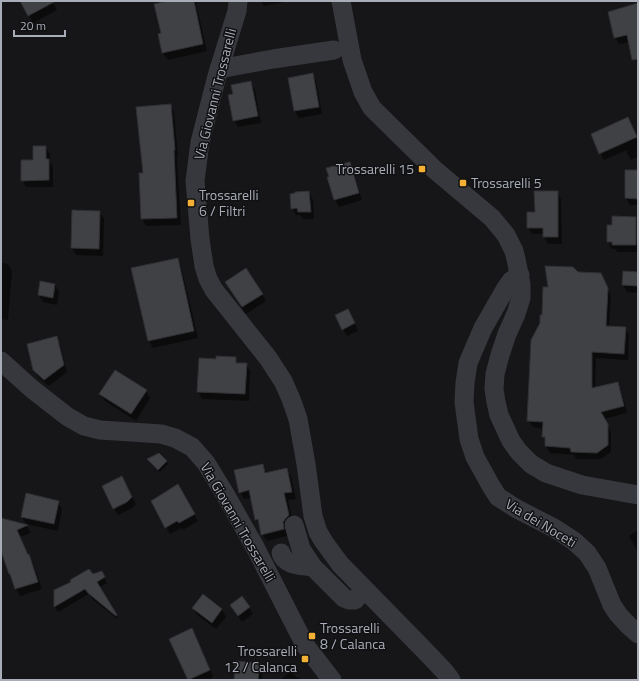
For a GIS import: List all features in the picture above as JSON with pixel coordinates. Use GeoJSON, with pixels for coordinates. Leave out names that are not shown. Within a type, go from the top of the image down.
{"type":"FeatureCollection","features":[{"type":"Feature","properties":{"kind":"street","name":"Via Giovanni Trossarelli"},"geometry":{"type":"LineString","coordinates":[[238,1],[237,11],[219,69],[200,142],[195,181],[200,239],[204,266],[208,279],[214,290],[268,358],[283,381],[291,399],[298,419],[313,516],[318,532],[324,542],[340,564],[430,656],[451,680]]}},
{"type":"Feature","properties":{"kind":"street"},"geometry":{"type":"LineString","coordinates":[[341,1],[354,65],[363,92],[372,108],[435,170],[492,218],[501,227],[510,243],[516,259],[522,284],[519,306],[500,355],[495,374],[494,389],[499,415],[511,441],[531,464],[546,473],[582,485],[638,495]]}},
{"type":"Feature","properties":{"kind":"street"},"geometry":{"type":"LineString","coordinates":[[219,69],[334,50]]}},
{"type":"Feature","properties":{"kind":"street","name":"Via dei Noceti"},"geometry":{"type":"LineString","coordinates":[[520,275],[511,281],[506,288],[483,328],[468,363],[464,402],[469,439],[475,457],[498,497],[517,509],[568,536],[587,553],[597,568],[612,605],[618,614],[638,634]]}},
{"type":"Feature","properties":{"kind":"street","name":"Via Giovanni Trossarelli"},"geometry":{"type":"LineString","coordinates":[[1,361],[32,389],[68,417],[84,426],[100,430],[161,434],[176,438],[192,447],[206,463],[225,494],[255,547],[305,645],[332,680]]}},
{"type":"Feature","properties":{"kind":"street"},"geometry":{"type":"LineString","coordinates":[[294,525],[301,549],[313,567],[344,598],[354,600],[364,590]]}},
{"type":"Feature","properties":{"kind":"street"},"geometry":{"type":"LineString","coordinates":[[281,553],[282,558],[288,563],[313,567]]}},
{"type":"Feature","properties":{"kind":"building"},"geometry":{"type":"Polygon","coordinates":[[[20,1],[56,1],[28,16],[20,1]]]}},
{"type":"Feature","properties":{"kind":"building"},"geometry":{"type":"Polygon","coordinates":[[[167,1],[194,1],[203,44],[162,53],[158,34],[161,33],[154,4],[167,1]]]}},
{"type":"Feature","properties":{"kind":"building"},"geometry":{"type":"Polygon","coordinates":[[[638,3],[638,59],[632,60],[627,35],[614,38],[608,12],[638,3]]]}},
{"type":"Feature","properties":{"kind":"building"},"geometry":{"type":"Polygon","coordinates":[[[313,73],[319,107],[294,111],[288,78],[313,73]]]}},
{"type":"Feature","properties":{"kind":"building"},"geometry":{"type":"Polygon","coordinates":[[[251,81],[258,116],[233,121],[228,95],[233,94],[231,85],[251,81]]]}},
{"type":"Feature","properties":{"kind":"building"},"geometry":{"type":"Polygon","coordinates":[[[171,104],[175,150],[177,218],[141,219],[139,173],[143,173],[136,107],[171,104]]]}},
{"type":"Feature","properties":{"kind":"building"},"geometry":{"type":"Polygon","coordinates":[[[628,117],[637,137],[599,154],[591,134],[628,117]]]}},
{"type":"Feature","properties":{"kind":"building"},"geometry":{"type":"Polygon","coordinates":[[[33,146],[46,146],[46,159],[49,159],[49,180],[21,181],[21,160],[33,160],[33,146]]]}},
{"type":"Feature","properties":{"kind":"building"},"geometry":{"type":"Polygon","coordinates":[[[350,162],[359,193],[334,200],[327,177],[329,177],[326,168],[350,162]]]}},
{"type":"Feature","properties":{"kind":"building"},"geometry":{"type":"Polygon","coordinates":[[[625,170],[638,170],[638,199],[625,198],[625,170]]]}},
{"type":"Feature","properties":{"kind":"building"},"geometry":{"type":"Polygon","coordinates":[[[309,191],[311,212],[298,212],[297,208],[291,209],[290,194],[309,191]]]}},
{"type":"Feature","properties":{"kind":"building"},"geometry":{"type":"Polygon","coordinates":[[[534,191],[558,191],[558,237],[543,237],[543,228],[527,228],[527,212],[535,212],[534,191]]]}},
{"type":"Feature","properties":{"kind":"building"},"geometry":{"type":"Polygon","coordinates":[[[72,210],[100,211],[99,249],[71,248],[72,210]]]}},
{"type":"Feature","properties":{"kind":"building"},"geometry":{"type":"Polygon","coordinates":[[[612,216],[636,217],[636,245],[612,245],[612,242],[607,242],[607,225],[612,225],[612,216]]]}},
{"type":"Feature","properties":{"kind":"building"},"geometry":{"type":"Polygon","coordinates":[[[178,258],[194,331],[148,341],[131,268],[178,258]]]}},
{"type":"Feature","properties":{"kind":"building"},"geometry":{"type":"Polygon","coordinates":[[[545,266],[573,267],[578,272],[601,273],[608,288],[606,326],[626,327],[624,354],[592,352],[592,388],[618,382],[624,406],[601,412],[608,424],[608,445],[597,453],[571,452],[570,448],[545,446],[545,437],[542,437],[543,422],[527,421],[531,340],[540,323],[540,315],[542,315],[543,287],[548,287],[545,266]]]}},
{"type":"Feature","properties":{"kind":"building"},"geometry":{"type":"Polygon","coordinates":[[[246,268],[263,294],[242,307],[225,282],[246,268]]]}},
{"type":"Feature","properties":{"kind":"building"},"geometry":{"type":"Polygon","coordinates":[[[623,271],[638,272],[638,286],[622,285],[623,271]]]}},
{"type":"Feature","properties":{"kind":"building"},"geometry":{"type":"Polygon","coordinates":[[[40,281],[55,284],[53,298],[38,295],[40,281]]]}},
{"type":"Feature","properties":{"kind":"building"},"geometry":{"type":"Polygon","coordinates":[[[348,309],[355,323],[342,330],[335,315],[348,309]]]}},
{"type":"Feature","properties":{"kind":"building"},"geometry":{"type":"Polygon","coordinates":[[[57,336],[64,365],[44,380],[33,370],[27,344],[57,336]]]}},
{"type":"Feature","properties":{"kind":"building"},"geometry":{"type":"Polygon","coordinates":[[[216,356],[236,357],[236,363],[247,363],[245,394],[197,392],[199,358],[216,359],[216,356]]]}},
{"type":"Feature","properties":{"kind":"building"},"geometry":{"type":"Polygon","coordinates":[[[115,370],[147,390],[131,414],[99,394],[115,370]]]}},
{"type":"Feature","properties":{"kind":"building"},"geometry":{"type":"Polygon","coordinates":[[[159,453],[167,461],[158,470],[147,459],[159,453]]]}},
{"type":"Feature","properties":{"kind":"building"},"geometry":{"type":"Polygon","coordinates":[[[263,464],[265,473],[287,468],[292,492],[284,493],[289,515],[283,522],[284,529],[261,535],[258,519],[255,520],[249,490],[239,493],[234,470],[263,464]]]}},
{"type":"Feature","properties":{"kind":"building"},"geometry":{"type":"Polygon","coordinates":[[[122,476],[132,497],[127,502],[113,509],[102,486],[122,476]]]}},
{"type":"Feature","properties":{"kind":"building"},"geometry":{"type":"Polygon","coordinates":[[[178,484],[195,514],[179,523],[177,521],[165,528],[151,501],[178,484]]]}},
{"type":"Feature","properties":{"kind":"building"},"geometry":{"type":"Polygon","coordinates":[[[26,493],[59,501],[54,524],[21,517],[26,493]]]}},
{"type":"Feature","properties":{"kind":"building"},"geometry":{"type":"Polygon","coordinates":[[[1,518],[28,525],[17,530],[28,555],[29,554],[38,582],[15,589],[1,551],[1,518]]]}},
{"type":"Feature","properties":{"kind":"building"},"geometry":{"type":"Polygon","coordinates":[[[89,569],[93,574],[102,571],[105,577],[97,582],[117,615],[116,616],[85,589],[54,607],[54,590],[71,582],[70,580],[89,569]]]}},
{"type":"Feature","properties":{"kind":"building"},"geometry":{"type":"Polygon","coordinates":[[[203,594],[222,609],[212,623],[192,608],[203,594]]]}},
{"type":"Feature","properties":{"kind":"building"},"geometry":{"type":"Polygon","coordinates":[[[242,596],[250,607],[238,616],[230,605],[242,596]]]}},
{"type":"Feature","properties":{"kind":"building"},"geometry":{"type":"Polygon","coordinates":[[[192,628],[210,670],[188,680],[169,639],[192,628]]]}},
{"type":"Feature","properties":{"kind":"building"},"geometry":{"type":"Polygon","coordinates":[[[235,661],[260,663],[258,680],[234,680],[235,661]]]}},
{"type":"Feature","properties":{"kind":"place","name":"Trossarelli 15"},"geometry":{"type":"Point","coordinates":[422,169]}},
{"type":"Feature","properties":{"kind":"place","name":"Trossarelli 5"},"geometry":{"type":"Point","coordinates":[463,183]}},
{"type":"Feature","properties":{"kind":"place","name":"Trossarelli 6 / Filtri"},"geometry":{"type":"Point","coordinates":[191,203]}},
{"type":"Feature","properties":{"kind":"place","name":"Trossarelli 8 / Calanca"},"geometry":{"type":"Point","coordinates":[312,636]}},
{"type":"Feature","properties":{"kind":"place","name":"Trossarelli 12 / Calanca"},"geometry":{"type":"Point","coordinates":[305,659]}}]}
